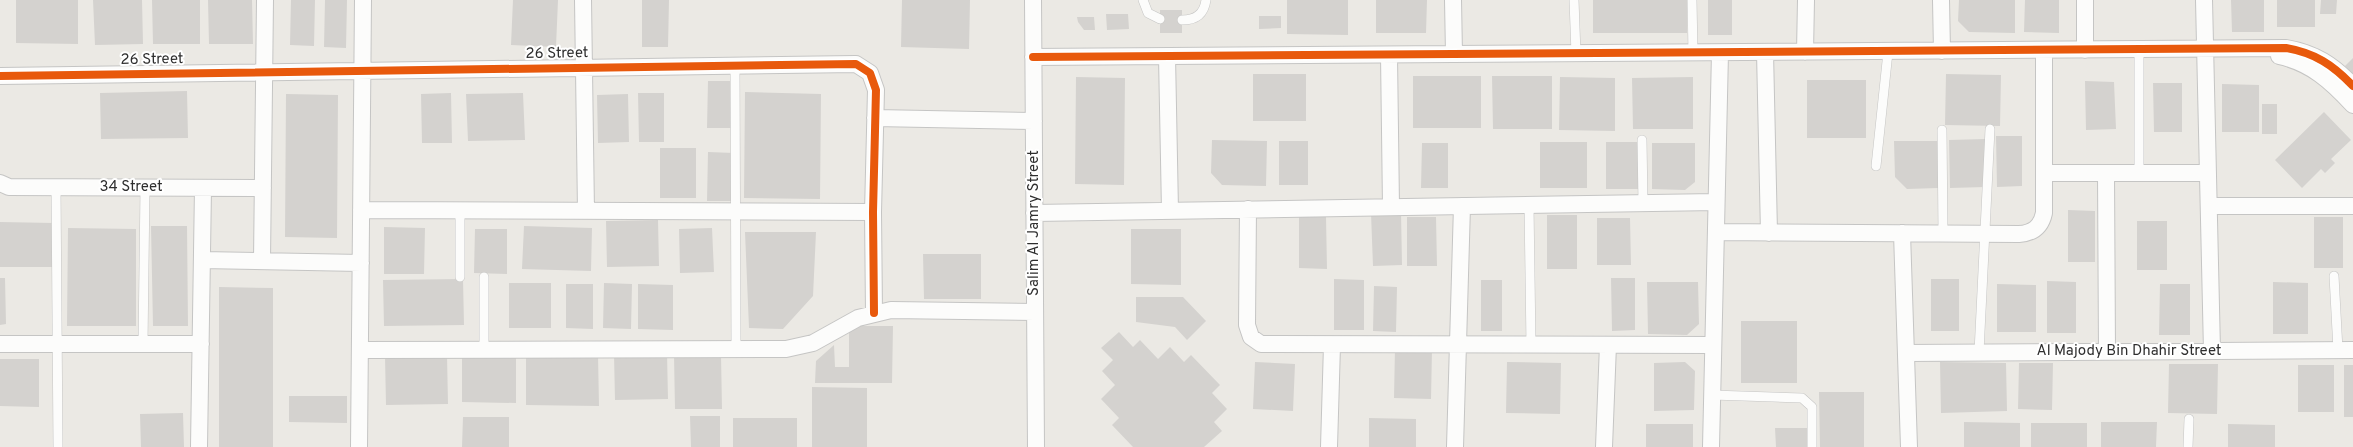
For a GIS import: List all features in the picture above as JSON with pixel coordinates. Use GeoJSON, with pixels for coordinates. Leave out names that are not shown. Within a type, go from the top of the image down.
{"type":"FeatureCollection","features":[{"type":"Feature","properties":{"kind":"street"},"geometry":{"type":"LineString","coordinates":[[262,261],[265,0]]}},
{"type":"Feature","properties":{"kind":"street"},"geometry":{"type":"LineString","coordinates":[[359,447],[363,0]]}},
{"type":"Feature","properties":{"kind":"street"},"geometry":{"type":"LineString","coordinates":[[583,0],[586,211]]}},
{"type":"Feature","properties":{"kind":"street","name":"Salim Al Jamry Street"},"geometry":{"type":"LineString","coordinates":[[1033,0],[1036,447]]}},
{"type":"Feature","properties":{"kind":"street"},"geometry":{"type":"LineString","coordinates":[[1453,0],[1454,54]]}},
{"type":"Feature","properties":{"kind":"street"},"geometry":{"type":"LineString","coordinates":[[1805,52],[1806,0]]}},
{"type":"Feature","properties":{"kind":"street"},"geometry":{"type":"LineString","coordinates":[[1942,0],[1942,51]]}},
{"type":"Feature","properties":{"kind":"street"},"geometry":{"type":"LineString","coordinates":[[2085,0],[2085,50]]}},
{"type":"Feature","properties":{"kind":"street"},"geometry":{"type":"LineString","coordinates":[[2204,0],[2212,351]]}},
{"type":"Feature","properties":{"kind":"street"},"geometry":{"type":"LineString","coordinates":[[1033,57],[2247,50],[2286,48],[2316,55],[2329,63],[2353,86]]}},
{"type":"Feature","properties":{"kind":"street"},"geometry":{"type":"LineString","coordinates":[[2247,50],[2286,58],[2311,67],[2332,82],[2353,105]]}},
{"type":"Feature","properties":{"kind":"street"},"geometry":{"type":"LineString","coordinates":[[1716,232],[2026,233],[2039,226],[2044,213],[2044,51]]}},
{"type":"Feature","properties":{"kind":"street"},"geometry":{"type":"LineString","coordinates":[[1765,52],[1768,232]]}},
{"type":"Feature","properties":{"kind":"street"},"geometry":{"type":"LineString","coordinates":[[1711,447],[1720,53]]}},
{"type":"Feature","properties":{"kind":"street"},"geometry":{"type":"LineString","coordinates":[[1389,55],[1391,207]]}},
{"type":"Feature","properties":{"kind":"street"},"geometry":{"type":"LineString","coordinates":[[1167,56],[1170,210]]}},
{"type":"Feature","properties":{"kind":"street","name":"26 Street"},"geometry":{"type":"LineString","coordinates":[[0,76],[856,64],[870,73],[874,81],[874,313]]}},
{"type":"Feature","properties":{"kind":"street"},"geometry":{"type":"LineString","coordinates":[[875,118],[1034,121]]}},
{"type":"Feature","properties":{"kind":"street"},"geometry":{"type":"LineString","coordinates":[[2044,173],[2208,173]]}},
{"type":"Feature","properties":{"kind":"street"},"geometry":{"type":"LineString","coordinates":[[2106,173],[2107,352]]}},
{"type":"Feature","properties":{"kind":"street","name":"34 Street"},"geometry":{"type":"LineString","coordinates":[[0,183],[9,187],[263,188]]}},
{"type":"Feature","properties":{"kind":"street"},"geometry":{"type":"LineString","coordinates":[[200,447],[203,188]]}},
{"type":"Feature","properties":{"kind":"street"},"geometry":{"type":"LineString","coordinates":[[1034,213],[1716,202]]}},
{"type":"Feature","properties":{"kind":"street"},"geometry":{"type":"LineString","coordinates":[[1455,447],[1462,206]]}},
{"type":"Feature","properties":{"kind":"street"},"geometry":{"type":"LineString","coordinates":[[2209,206],[2353,206]]}},
{"type":"Feature","properties":{"kind":"street"},"geometry":{"type":"LineString","coordinates":[[1248,209],[1247,326],[1250,337],[1267,345],[1713,345]]}},
{"type":"Feature","properties":{"kind":"street"},"geometry":{"type":"LineString","coordinates":[[361,210],[873,212]]}},
{"type":"Feature","properties":{"kind":"street"},"geometry":{"type":"LineString","coordinates":[[1902,233],[1909,447]]}},
{"type":"Feature","properties":{"kind":"street"},"geometry":{"type":"LineString","coordinates":[[202,260],[360,264]]}},
{"type":"Feature","properties":{"kind":"street"},"geometry":{"type":"LineString","coordinates":[[360,350],[786,349],[801,347],[828,336],[858,318],[874,313],[908,310],[1035,312]]}},
{"type":"Feature","properties":{"kind":"street"},"geometry":{"type":"LineString","coordinates":[[0,344],[201,344]]}},
{"type":"Feature","properties":{"kind":"street"},"geometry":{"type":"LineString","coordinates":[[1329,447],[1332,345]]}},
{"type":"Feature","properties":{"kind":"street"},"geometry":{"type":"LineString","coordinates":[[1604,447],[1608,345]]}},
{"type":"Feature","properties":{"kind":"street","name":"Al Majody Bin Dhahir Street"},"geometry":{"type":"LineString","coordinates":[[1906,353],[2345,350]]}},
{"type":"Feature","properties":{"kind":"lane"},"geometry":{"type":"LineString","coordinates":[[1143,0],[1148,13],[1160,20]]}},
{"type":"Feature","properties":{"kind":"lane"},"geometry":{"type":"LineString","coordinates":[[1182,20],[1189,20],[1202,13],[1206,0]]}},
{"type":"Feature","properties":{"kind":"lane"},"geometry":{"type":"LineString","coordinates":[[1574,0],[1576,54]]}},
{"type":"Feature","properties":{"kind":"lane"},"geometry":{"type":"LineString","coordinates":[[1692,0],[1694,53]]}},
{"type":"Feature","properties":{"kind":"lane"},"geometry":{"type":"LineString","coordinates":[[2139,50],[2139,173]]}},
{"type":"Feature","properties":{"kind":"lane"},"geometry":{"type":"LineString","coordinates":[[1876,166],[1888,52]]}},
{"type":"Feature","properties":{"kind":"lane"},"geometry":{"type":"LineString","coordinates":[[735,65],[736,349]]}},
{"type":"Feature","properties":{"kind":"lane"},"geometry":{"type":"LineString","coordinates":[[1979,352],[1990,129]]}},
{"type":"Feature","properties":{"kind":"lane"},"geometry":{"type":"LineString","coordinates":[[1942,130],[1943,233]]}},
{"type":"Feature","properties":{"kind":"lane"},"geometry":{"type":"LineString","coordinates":[[1642,140],[1643,203]]}},
{"type":"Feature","properties":{"kind":"lane"},"geometry":{"type":"LineString","coordinates":[[56,187],[58,447]]}},
{"type":"Feature","properties":{"kind":"lane"},"geometry":{"type":"LineString","coordinates":[[143,344],[145,188]]}},
{"type":"Feature","properties":{"kind":"lane"},"geometry":{"type":"LineString","coordinates":[[1529,205],[1531,345]]}},
{"type":"Feature","properties":{"kind":"lane"},"geometry":{"type":"LineString","coordinates":[[460,210],[460,277]]}},
{"type":"Feature","properties":{"kind":"lane"},"geometry":{"type":"LineString","coordinates":[[2334,276],[2345,350]]}},
{"type":"Feature","properties":{"kind":"lane"},"geometry":{"type":"LineString","coordinates":[[484,277],[484,350]]}},
{"type":"Feature","properties":{"kind":"lane"},"geometry":{"type":"LineString","coordinates":[[1712,395],[1802,398],[1812,407],[1812,447]]}},
{"type":"Feature","properties":{"kind":"lane"},"geometry":{"type":"LineString","coordinates":[[2188,447],[2189,419]]}},
{"type":"Feature","properties":{"kind":"building"},"geometry":{"type":"Polygon","coordinates":[[[16,0],[78,0],[78,44],[16,43],[16,0]]]}},
{"type":"Feature","properties":{"kind":"building"},"geometry":{"type":"Polygon","coordinates":[[[93,0],[142,0],[143,44],[95,45],[93,0]]]}},
{"type":"Feature","properties":{"kind":"building"},"geometry":{"type":"Polygon","coordinates":[[[152,0],[200,0],[200,44],[153,44],[152,0]]]}},
{"type":"Feature","properties":{"kind":"building"},"geometry":{"type":"Polygon","coordinates":[[[208,0],[252,0],[253,44],[209,44],[208,0]]]}},
{"type":"Feature","properties":{"kind":"building"},"geometry":{"type":"Polygon","coordinates":[[[291,0],[315,0],[314,46],[290,45],[291,0]]]}},
{"type":"Feature","properties":{"kind":"building"},"geometry":{"type":"Polygon","coordinates":[[[325,0],[347,0],[346,48],[324,47],[325,0]]]}},
{"type":"Feature","properties":{"kind":"building"},"geometry":{"type":"Polygon","coordinates":[[[513,0],[558,0],[556,47],[511,45],[513,0]]]}},
{"type":"Feature","properties":{"kind":"building"},"geometry":{"type":"Polygon","coordinates":[[[642,0],[669,0],[668,47],[642,47],[642,0]]]}},
{"type":"Feature","properties":{"kind":"building"},"geometry":{"type":"Polygon","coordinates":[[[902,0],[970,0],[969,49],[901,47],[902,0]]]}},
{"type":"Feature","properties":{"kind":"building"},"geometry":{"type":"Polygon","coordinates":[[[1287,0],[1348,0],[1348,35],[1287,34],[1287,0]]]}},
{"type":"Feature","properties":{"kind":"building"},"geometry":{"type":"Polygon","coordinates":[[[1376,0],[1427,0],[1426,33],[1376,33],[1376,0]]]}},
{"type":"Feature","properties":{"kind":"building"},"geometry":{"type":"Polygon","coordinates":[[[1593,0],[1687,0],[1687,33],[1593,33],[1593,0]]]}},
{"type":"Feature","properties":{"kind":"building"},"geometry":{"type":"Polygon","coordinates":[[[1708,0],[1732,0],[1732,35],[1708,35],[1708,0]]]}},
{"type":"Feature","properties":{"kind":"building"},"geometry":{"type":"Polygon","coordinates":[[[1959,0],[2015,0],[2015,33],[1969,32],[1958,21],[1959,0]]]}},
{"type":"Feature","properties":{"kind":"building"},"geometry":{"type":"Polygon","coordinates":[[[2025,0],[2059,0],[2059,33],[2024,32],[2025,0]]]}},
{"type":"Feature","properties":{"kind":"building"},"geometry":{"type":"Polygon","coordinates":[[[2231,0],[2264,0],[2264,32],[2232,32],[2231,0]]]}},
{"type":"Feature","properties":{"kind":"building"},"geometry":{"type":"Polygon","coordinates":[[[2277,0],[2315,0],[2315,27],[2277,27],[2277,0]]]}},
{"type":"Feature","properties":{"kind":"building"},"geometry":{"type":"Polygon","coordinates":[[[2321,0],[2337,0],[2336,14],[2320,14],[2321,0]]]}},
{"type":"Feature","properties":{"kind":"building"},"geometry":{"type":"Polygon","coordinates":[[[1160,10],[1182,10],[1182,33],[1160,33],[1160,10]]]}},
{"type":"Feature","properties":{"kind":"building"},"geometry":{"type":"Polygon","coordinates":[[[1106,14],[1128,14],[1129,29],[1107,30],[1106,14]]]}},
{"type":"Feature","properties":{"kind":"building"},"geometry":{"type":"Polygon","coordinates":[[[1259,16],[1281,16],[1281,28],[1259,29],[1259,16]]]}},
{"type":"Feature","properties":{"kind":"building"},"geometry":{"type":"Polygon","coordinates":[[[1077,17],[1094,17],[1095,30],[1084,30],[1077,17]]]}},
{"type":"Feature","properties":{"kind":"building"},"geometry":{"type":"Polygon","coordinates":[[[2353,58],[2353,75],[2345,66],[2353,58]]]}},
{"type":"Feature","properties":{"kind":"building"},"geometry":{"type":"Polygon","coordinates":[[[1253,74],[1306,74],[1306,121],[1253,121],[1253,74]]]}},
{"type":"Feature","properties":{"kind":"building"},"geometry":{"type":"Polygon","coordinates":[[[1946,74],[2001,75],[2000,126],[1945,125],[1946,74]]]}},
{"type":"Feature","properties":{"kind":"building"},"geometry":{"type":"Polygon","coordinates":[[[1413,76],[1481,76],[1481,128],[1413,128],[1413,76]]]}},
{"type":"Feature","properties":{"kind":"building"},"geometry":{"type":"Polygon","coordinates":[[[1492,76],[1552,76],[1552,129],[1493,129],[1492,76]]]}},
{"type":"Feature","properties":{"kind":"building"},"geometry":{"type":"Polygon","coordinates":[[[1076,77],[1125,78],[1124,185],[1075,184],[1076,77]]]}},
{"type":"Feature","properties":{"kind":"building"},"geometry":{"type":"Polygon","coordinates":[[[1560,77],[1615,78],[1615,131],[1559,130],[1560,77]]]}},
{"type":"Feature","properties":{"kind":"building"},"geometry":{"type":"Polygon","coordinates":[[[1693,77],[1693,129],[1633,129],[1632,78],[1693,77]]]}},
{"type":"Feature","properties":{"kind":"building"},"geometry":{"type":"Polygon","coordinates":[[[1807,80],[1866,80],[1866,138],[1807,138],[1807,80]]]}},
{"type":"Feature","properties":{"kind":"building"},"geometry":{"type":"Polygon","coordinates":[[[708,81],[731,81],[731,128],[707,128],[708,81]]]}},
{"type":"Feature","properties":{"kind":"building"},"geometry":{"type":"Polygon","coordinates":[[[2085,81],[2114,82],[2116,129],[2086,130],[2085,81]]]}},
{"type":"Feature","properties":{"kind":"building"},"geometry":{"type":"Polygon","coordinates":[[[2153,83],[2182,83],[2182,132],[2154,132],[2153,83]]]}},
{"type":"Feature","properties":{"kind":"building"},"geometry":{"type":"Polygon","coordinates":[[[2222,84],[2259,85],[2259,132],[2222,132],[2222,84]]]}},
{"type":"Feature","properties":{"kind":"building"},"geometry":{"type":"Polygon","coordinates":[[[187,91],[188,138],[101,139],[100,93],[187,91]]]}},
{"type":"Feature","properties":{"kind":"building"},"geometry":{"type":"Polygon","coordinates":[[[745,92],[821,94],[820,199],[744,198],[745,92]]]}},
{"type":"Feature","properties":{"kind":"building"},"geometry":{"type":"Polygon","coordinates":[[[451,93],[452,143],[422,143],[421,94],[451,93]]]}},
{"type":"Feature","properties":{"kind":"building"},"geometry":{"type":"Polygon","coordinates":[[[523,93],[525,140],[468,141],[466,94],[523,93]]]}},
{"type":"Feature","properties":{"kind":"building"},"geometry":{"type":"Polygon","coordinates":[[[638,93],[664,93],[664,142],[639,142],[638,93]]]}},
{"type":"Feature","properties":{"kind":"building"},"geometry":{"type":"Polygon","coordinates":[[[286,94],[338,95],[337,238],[285,237],[286,94]]]}},
{"type":"Feature","properties":{"kind":"building"},"geometry":{"type":"Polygon","coordinates":[[[628,94],[629,142],[598,143],[597,95],[628,94]]]}},
{"type":"Feature","properties":{"kind":"building"},"geometry":{"type":"Polygon","coordinates":[[[2262,104],[2277,104],[2277,134],[2262,134],[2262,104]]]}},
{"type":"Feature","properties":{"kind":"building"},"geometry":{"type":"Polygon","coordinates":[[[2324,112],[2351,140],[2331,159],[2335,163],[2325,173],[2321,169],[2302,188],[2275,160],[2324,112]]]}},
{"type":"Feature","properties":{"kind":"building"},"geometry":{"type":"Polygon","coordinates":[[[1996,136],[2022,136],[2022,186],[1997,187],[1996,136]]]}},
{"type":"Feature","properties":{"kind":"building"},"geometry":{"type":"Polygon","coordinates":[[[1985,139],[1985,187],[1950,188],[1949,140],[1985,139]]]}},
{"type":"Feature","properties":{"kind":"building"},"geometry":{"type":"Polygon","coordinates":[[[1212,140],[1267,141],[1266,186],[1222,185],[1211,173],[1212,140]]]}},
{"type":"Feature","properties":{"kind":"building"},"geometry":{"type":"Polygon","coordinates":[[[1279,141],[1308,141],[1308,185],[1279,185],[1279,141]]]}},
{"type":"Feature","properties":{"kind":"building"},"geometry":{"type":"Polygon","coordinates":[[[1894,141],[1938,141],[1938,188],[1907,189],[1895,177],[1894,141]]]}},
{"type":"Feature","properties":{"kind":"building"},"geometry":{"type":"Polygon","coordinates":[[[1540,142],[1587,142],[1587,188],[1540,188],[1540,142]]]}},
{"type":"Feature","properties":{"kind":"building"},"geometry":{"type":"Polygon","coordinates":[[[1606,142],[1640,142],[1639,189],[1606,189],[1606,142]]]}},
{"type":"Feature","properties":{"kind":"building"},"geometry":{"type":"Polygon","coordinates":[[[1422,143],[1448,143],[1448,188],[1421,188],[1422,143]]]}},
{"type":"Feature","properties":{"kind":"building"},"geometry":{"type":"Polygon","coordinates":[[[1652,143],[1695,143],[1695,182],[1685,190],[1652,189],[1652,143]]]}},
{"type":"Feature","properties":{"kind":"building"},"geometry":{"type":"Polygon","coordinates":[[[660,148],[696,148],[696,198],[660,198],[660,148]]]}},
{"type":"Feature","properties":{"kind":"building"},"geometry":{"type":"Polygon","coordinates":[[[708,152],[734,153],[733,201],[707,201],[708,152]]]}},
{"type":"Feature","properties":{"kind":"building"},"geometry":{"type":"Polygon","coordinates":[[[2068,210],[2095,211],[2095,262],[2068,262],[2068,210]]]}},
{"type":"Feature","properties":{"kind":"building"},"geometry":{"type":"Polygon","coordinates":[[[1401,212],[1402,265],[1373,266],[1371,213],[1401,212]]]}},
{"type":"Feature","properties":{"kind":"building"},"geometry":{"type":"Polygon","coordinates":[[[1547,215],[1577,215],[1577,269],[1547,269],[1547,215]]]}},
{"type":"Feature","properties":{"kind":"building"},"geometry":{"type":"Polygon","coordinates":[[[1299,217],[1326,217],[1327,269],[1299,268],[1299,217]]]}},
{"type":"Feature","properties":{"kind":"building"},"geometry":{"type":"Polygon","coordinates":[[[1407,217],[1436,217],[1437,266],[1407,266],[1407,217]]]}},
{"type":"Feature","properties":{"kind":"building"},"geometry":{"type":"Polygon","coordinates":[[[2314,217],[2343,217],[2343,268],[2314,268],[2314,217]]]}},
{"type":"Feature","properties":{"kind":"building"},"geometry":{"type":"Polygon","coordinates":[[[1597,218],[1630,218],[1631,265],[1597,265],[1597,218]]]}},
{"type":"Feature","properties":{"kind":"building"},"geometry":{"type":"Polygon","coordinates":[[[658,220],[659,266],[607,267],[606,221],[658,220]]]}},
{"type":"Feature","properties":{"kind":"building"},"geometry":{"type":"Polygon","coordinates":[[[2137,221],[2167,221],[2167,270],[2137,270],[2137,221]]]}},
{"type":"Feature","properties":{"kind":"building"},"geometry":{"type":"Polygon","coordinates":[[[0,222],[54,223],[53,267],[0,267],[0,222]]]}},
{"type":"Feature","properties":{"kind":"building"},"geometry":{"type":"Polygon","coordinates":[[[151,226],[187,226],[188,326],[153,326],[151,226]]]}},
{"type":"Feature","properties":{"kind":"building"},"geometry":{"type":"Polygon","coordinates":[[[524,226],[592,228],[591,271],[522,269],[524,226]]]}},
{"type":"Feature","properties":{"kind":"building"},"geometry":{"type":"Polygon","coordinates":[[[384,227],[425,228],[424,274],[384,274],[384,227]]]}},
{"type":"Feature","properties":{"kind":"building"},"geometry":{"type":"Polygon","coordinates":[[[68,228],[136,229],[136,326],[67,326],[68,228]]]}},
{"type":"Feature","properties":{"kind":"building"},"geometry":{"type":"Polygon","coordinates":[[[712,228],[714,272],[680,273],[679,229],[712,228]]]}},
{"type":"Feature","properties":{"kind":"building"},"geometry":{"type":"Polygon","coordinates":[[[475,229],[507,229],[507,274],[474,273],[475,229]]]}},
{"type":"Feature","properties":{"kind":"building"},"geometry":{"type":"Polygon","coordinates":[[[1131,229],[1181,229],[1181,285],[1131,284],[1131,229]]]}},
{"type":"Feature","properties":{"kind":"building"},"geometry":{"type":"Polygon","coordinates":[[[745,232],[816,232],[813,296],[783,329],[749,328],[745,232]]]}},
{"type":"Feature","properties":{"kind":"building"},"geometry":{"type":"Polygon","coordinates":[[[923,254],[981,254],[981,299],[924,299],[923,254]]]}},
{"type":"Feature","properties":{"kind":"building"},"geometry":{"type":"Polygon","coordinates":[[[0,278],[5,278],[6,324],[0,325],[0,278]]]}},
{"type":"Feature","properties":{"kind":"building"},"geometry":{"type":"Polygon","coordinates":[[[1611,278],[1635,278],[1635,330],[1612,331],[1611,278]]]}},
{"type":"Feature","properties":{"kind":"building"},"geometry":{"type":"Polygon","coordinates":[[[463,279],[464,325],[384,326],[383,280],[463,279]]]}},
{"type":"Feature","properties":{"kind":"building"},"geometry":{"type":"Polygon","coordinates":[[[1334,279],[1364,280],[1364,330],[1334,330],[1334,279]]]}},
{"type":"Feature","properties":{"kind":"building"},"geometry":{"type":"Polygon","coordinates":[[[1931,279],[1959,279],[1959,331],[1931,331],[1931,279]]]}},
{"type":"Feature","properties":{"kind":"building"},"geometry":{"type":"Polygon","coordinates":[[[1481,280],[1502,280],[1502,331],[1481,331],[1481,280]]]}},
{"type":"Feature","properties":{"kind":"building"},"geometry":{"type":"Polygon","coordinates":[[[2047,281],[2076,282],[2076,333],[2047,333],[2047,281]]]}},
{"type":"Feature","properties":{"kind":"building"},"geometry":{"type":"Polygon","coordinates":[[[1647,282],[1698,282],[1699,324],[1687,335],[1648,334],[1647,282]]]}},
{"type":"Feature","properties":{"kind":"building"},"geometry":{"type":"Polygon","coordinates":[[[2273,282],[2308,283],[2308,334],[2273,334],[2273,282]]]}},
{"type":"Feature","properties":{"kind":"building"},"geometry":{"type":"Polygon","coordinates":[[[509,283],[551,283],[551,328],[509,328],[509,283]]]}},
{"type":"Feature","properties":{"kind":"building"},"geometry":{"type":"Polygon","coordinates":[[[604,283],[632,284],[631,329],[603,328],[604,283]]]}},
{"type":"Feature","properties":{"kind":"building"},"geometry":{"type":"Polygon","coordinates":[[[566,284],[593,284],[593,329],[566,328],[566,284]]]}},
{"type":"Feature","properties":{"kind":"building"},"geometry":{"type":"Polygon","coordinates":[[[638,284],[673,285],[673,330],[638,329],[638,284]]]}},
{"type":"Feature","properties":{"kind":"building"},"geometry":{"type":"Polygon","coordinates":[[[1997,284],[2036,285],[2036,332],[1997,332],[1997,284]]]}},
{"type":"Feature","properties":{"kind":"building"},"geometry":{"type":"Polygon","coordinates":[[[2160,284],[2190,284],[2190,335],[2159,335],[2160,284]]]}},
{"type":"Feature","properties":{"kind":"building"},"geometry":{"type":"Polygon","coordinates":[[[1374,286],[1397,287],[1396,332],[1373,331],[1374,286]]]}},
{"type":"Feature","properties":{"kind":"building"},"geometry":{"type":"Polygon","coordinates":[[[219,287],[273,288],[273,447],[219,447],[219,287]]]}},
{"type":"Feature","properties":{"kind":"building"},"geometry":{"type":"Polygon","coordinates":[[[1136,297],[1183,297],[1206,321],[1187,340],[1175,327],[1136,322],[1136,297]]]}},
{"type":"Feature","properties":{"kind":"building"},"geometry":{"type":"Polygon","coordinates":[[[1741,321],[1797,321],[1797,383],[1741,383],[1741,321]]]}},
{"type":"Feature","properties":{"kind":"building"},"geometry":{"type":"Polygon","coordinates":[[[849,326],[893,326],[892,383],[815,383],[816,361],[834,345],[835,367],[849,367],[849,326]]]}},
{"type":"Feature","properties":{"kind":"building"},"geometry":{"type":"Polygon","coordinates":[[[1119,332],[1133,347],[1140,340],[1158,359],[1170,347],[1184,362],[1191,355],[1220,385],[1212,393],[1227,409],[1214,422],[1222,431],[1204,447],[1133,447],[1112,425],[1119,418],[1101,399],[1115,385],[1102,371],[1113,360],[1101,348],[1119,332]]]}},
{"type":"Feature","properties":{"kind":"building"},"geometry":{"type":"Polygon","coordinates":[[[1395,348],[1432,349],[1431,399],[1394,398],[1395,348]]]}},
{"type":"Feature","properties":{"kind":"building"},"geometry":{"type":"Polygon","coordinates":[[[462,352],[516,353],[516,403],[462,402],[462,352]]]}},
{"type":"Feature","properties":{"kind":"building"},"geometry":{"type":"Polygon","coordinates":[[[667,353],[668,399],[615,400],[614,354],[667,353]]]}},
{"type":"Feature","properties":{"kind":"building"},"geometry":{"type":"Polygon","coordinates":[[[447,355],[448,404],[386,405],[385,356],[447,355]]]}},
{"type":"Feature","properties":{"kind":"building"},"geometry":{"type":"Polygon","coordinates":[[[526,355],[598,355],[599,406],[526,405],[526,355]]]}},
{"type":"Feature","properties":{"kind":"building"},"geometry":{"type":"Polygon","coordinates":[[[674,355],[721,355],[722,409],[675,409],[674,355]]]}},
{"type":"Feature","properties":{"kind":"building"},"geometry":{"type":"Polygon","coordinates":[[[0,359],[39,359],[39,407],[0,406],[0,359]]]}},
{"type":"Feature","properties":{"kind":"building"},"geometry":{"type":"Polygon","coordinates":[[[1255,362],[1295,364],[1293,411],[1253,409],[1255,362]]]}},
{"type":"Feature","properties":{"kind":"building"},"geometry":{"type":"Polygon","coordinates":[[[1507,362],[1561,363],[1560,414],[1506,413],[1507,362]]]}},
{"type":"Feature","properties":{"kind":"building"},"geometry":{"type":"Polygon","coordinates":[[[1685,362],[1695,371],[1694,410],[1654,411],[1654,363],[1685,362]]]}},
{"type":"Feature","properties":{"kind":"building"},"geometry":{"type":"Polygon","coordinates":[[[1940,362],[2006,363],[2007,411],[1941,413],[1940,362]]]}},
{"type":"Feature","properties":{"kind":"building"},"geometry":{"type":"Polygon","coordinates":[[[2019,363],[2053,363],[2052,410],[2018,409],[2019,363]]]}},
{"type":"Feature","properties":{"kind":"building"},"geometry":{"type":"Polygon","coordinates":[[[2169,364],[2218,364],[2217,414],[2168,413],[2169,364]]]}},
{"type":"Feature","properties":{"kind":"building"},"geometry":{"type":"Polygon","coordinates":[[[2298,365],[2334,365],[2334,412],[2298,412],[2298,365]]]}},
{"type":"Feature","properties":{"kind":"building"},"geometry":{"type":"Polygon","coordinates":[[[2344,365],[2353,365],[2353,417],[2344,417],[2344,365]]]}},
{"type":"Feature","properties":{"kind":"building"},"geometry":{"type":"Polygon","coordinates":[[[812,387],[867,388],[867,447],[812,447],[812,387]]]}},
{"type":"Feature","properties":{"kind":"building"},"geometry":{"type":"Polygon","coordinates":[[[1819,392],[1864,392],[1864,447],[1820,447],[1819,392]]]}},
{"type":"Feature","properties":{"kind":"building"},"geometry":{"type":"Polygon","coordinates":[[[289,396],[347,396],[347,423],[289,422],[289,396]]]}},
{"type":"Feature","properties":{"kind":"building"},"geometry":{"type":"Polygon","coordinates":[[[183,413],[184,447],[141,447],[140,414],[183,413]]]}},
{"type":"Feature","properties":{"kind":"building"},"geometry":{"type":"Polygon","coordinates":[[[690,416],[720,416],[720,447],[691,447],[690,416]]]}},
{"type":"Feature","properties":{"kind":"building"},"geometry":{"type":"Polygon","coordinates":[[[463,417],[509,417],[509,447],[462,447],[463,417]]]}},
{"type":"Feature","properties":{"kind":"building"},"geometry":{"type":"Polygon","coordinates":[[[733,418],[797,418],[797,447],[733,447],[733,418]]]}},
{"type":"Feature","properties":{"kind":"building"},"geometry":{"type":"Polygon","coordinates":[[[1369,418],[1416,419],[1416,447],[1369,447],[1369,418]]]}},
{"type":"Feature","properties":{"kind":"building"},"geometry":{"type":"Polygon","coordinates":[[[1964,422],[2020,423],[2020,447],[1964,447],[1964,422]]]}},
{"type":"Feature","properties":{"kind":"building"},"geometry":{"type":"Polygon","coordinates":[[[2101,422],[2157,422],[2156,447],[2101,447],[2101,422]]]}},
{"type":"Feature","properties":{"kind":"building"},"geometry":{"type":"Polygon","coordinates":[[[2031,423],[2087,423],[2087,447],[2031,447],[2031,423]]]}},
{"type":"Feature","properties":{"kind":"building"},"geometry":{"type":"Polygon","coordinates":[[[1646,424],[1693,424],[1693,447],[1646,447],[1646,424]]]}},
{"type":"Feature","properties":{"kind":"building"},"geometry":{"type":"Polygon","coordinates":[[[2228,424],[2275,425],[2275,447],[2228,447],[2228,424]]]}},
{"type":"Feature","properties":{"kind":"building"},"geometry":{"type":"Polygon","coordinates":[[[1775,428],[1807,428],[1807,447],[1776,447],[1775,428]]]}},
{"type":"Feature","properties":{"kind":"cycle path"},"geometry":{"type":"LineString","coordinates":[[1033,57],[2286,48],[2306,53],[2323,61],[2353,86]]}},
{"type":"Feature","properties":{"kind":"cycle path"},"geometry":{"type":"LineString","coordinates":[[0,76],[856,64],[870,73],[876,90],[873,212],[874,313]]}}]}
